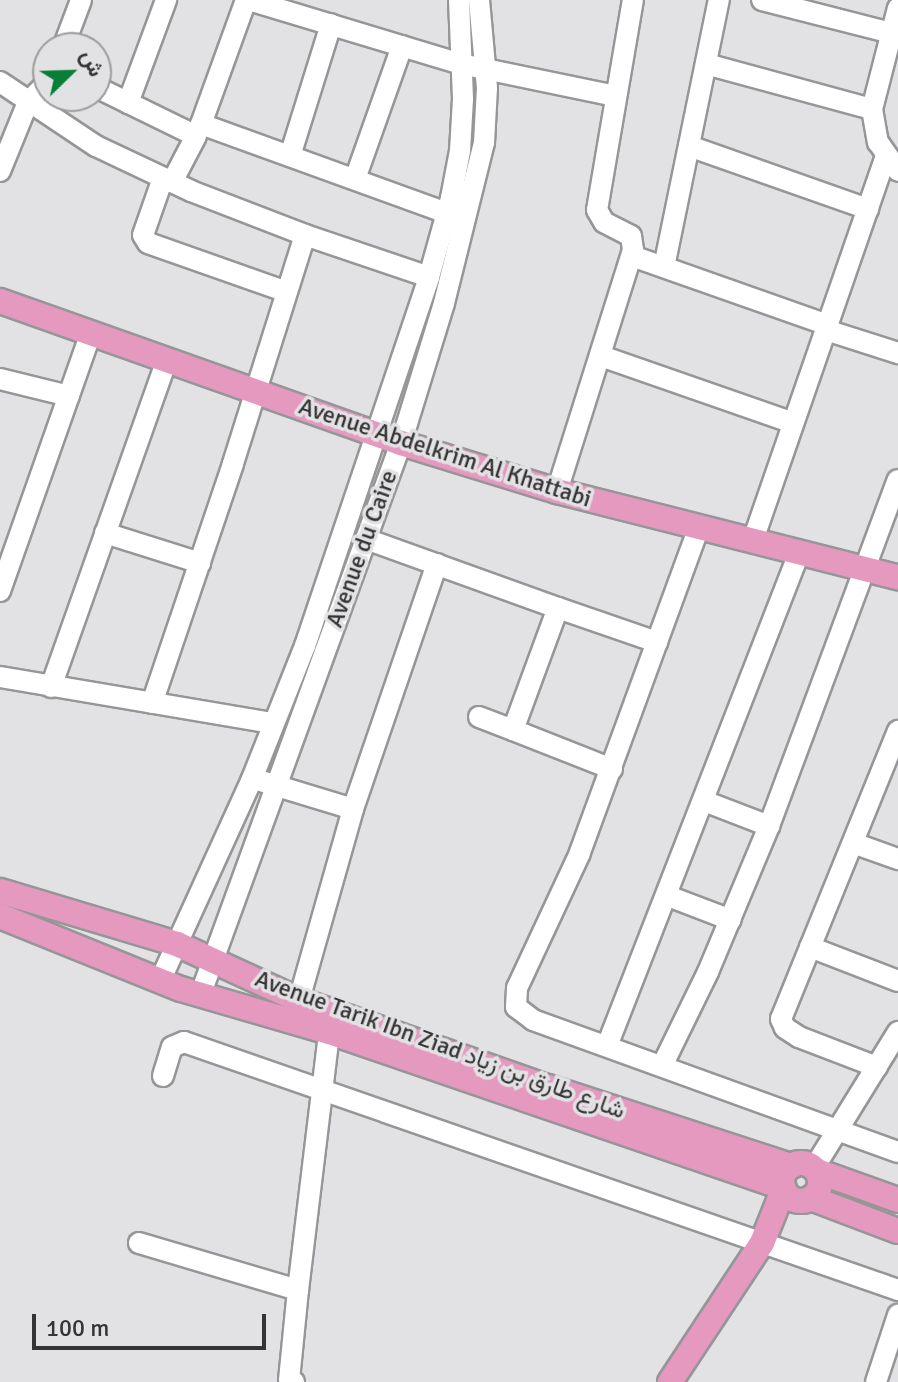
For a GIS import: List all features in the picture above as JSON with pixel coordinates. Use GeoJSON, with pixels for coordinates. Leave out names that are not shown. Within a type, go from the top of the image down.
{"type":"FeatureCollection","features":[{"type":"Feature","properties":{"kind":"main road","name":"Avenue Abdelkrim Al Khattabi"},"geometry":{"type":"LineString","coordinates":[[0,301],[390,438],[557,491],[898,577]]}},
{"type":"Feature","properties":{"kind":"main road","name":"Avenue Tarik Ibn Ziad شارع طارق بن زياد"},"geometry":{"type":"LineString","coordinates":[[0,891],[177,944],[299,1000],[798,1176]]}},
{"type":"Feature","properties":{"kind":"main road","name":"Avenue Tarik Ibn Ziad شارع طارق بن زياد"},"geometry":{"type":"LineString","coordinates":[[0,916],[160,981],[798,1176],[898,1200]]}},
{"type":"Feature","properties":{"kind":"main road"},"geometry":{"type":"LineString","coordinates":[[670,1382],[763,1240],[798,1176],[820,1186],[763,1240]]}},
{"type":"Feature","properties":{"kind":"main road"},"geometry":{"type":"LineString","coordinates":[[808,1199],[898,1231]]}},
{"type":"Feature","properties":{"kind":"street"},"geometry":{"type":"LineString","coordinates":[[69,32],[81,0]]}},
{"type":"Feature","properties":{"kind":"street"},"geometry":{"type":"LineString","coordinates":[[128,103],[166,0]]}},
{"type":"Feature","properties":{"kind":"street"},"geometry":{"type":"LineString","coordinates":[[287,292],[148,243],[143,235],[168,180],[198,130],[248,0],[461,64],[615,96]]}},
{"type":"Feature","properties":{"kind":"street","name":"Avenue du Caire"},"geometry":{"type":"LineString","coordinates":[[201,993],[274,784],[366,539],[447,213],[463,121],[459,0]]}},
{"type":"Feature","properties":{"kind":"street","name":"Avenue du Caire"},"geometry":{"type":"LineString","coordinates":[[160,981],[252,779],[390,438],[477,179],[487,109],[479,0]]}},
{"type":"Feature","properties":{"kind":"street"},"geometry":{"type":"LineString","coordinates":[[557,491],[632,256],[631,236],[604,222],[597,210],[633,0]]}},
{"type":"Feature","properties":{"kind":"street"},"geometry":{"type":"LineString","coordinates":[[664,267],[719,0]]}},
{"type":"Feature","properties":{"kind":"street"},"geometry":{"type":"LineString","coordinates":[[762,0],[891,33]]}},
{"type":"Feature","properties":{"kind":"street"},"geometry":{"type":"LineString","coordinates":[[753,540],[868,209],[892,164],[872,125],[872,109],[898,8]]}},
{"type":"Feature","properties":{"kind":"street"},"geometry":{"type":"LineString","coordinates":[[290,156],[331,24]]}},
{"type":"Feature","properties":{"kind":"street"},"geometry":{"type":"LineString","coordinates":[[355,179],[402,46]]}},
{"type":"Feature","properties":{"kind":"street"},"geometry":{"type":"LineString","coordinates":[[706,64],[872,109]]}},
{"type":"Feature","properties":{"kind":"street"},"geometry":{"type":"LineString","coordinates":[[0,82],[96,146],[168,180],[305,235],[429,277]]}},
{"type":"Feature","properties":{"kind":"street"},"geometry":{"type":"LineString","coordinates":[[112,95],[198,130],[290,156],[447,213]]}},
{"type":"Feature","properties":{"kind":"street"},"geometry":{"type":"LineString","coordinates":[[0,171],[32,98]]}},
{"type":"Feature","properties":{"kind":"street"},"geometry":{"type":"LineString","coordinates":[[689,146],[868,209]]}},
{"type":"Feature","properties":{"kind":"street"},"geometry":{"type":"LineString","coordinates":[[152,703],[305,235]]}},
{"type":"Feature","properties":{"kind":"street"},"geometry":{"type":"LineString","coordinates":[[632,256],[898,353]]}},
{"type":"Feature","properties":{"kind":"street"},"geometry":{"type":"LineString","coordinates":[[0,591],[91,333]]}},
{"type":"Feature","properties":{"kind":"street"},"geometry":{"type":"LineString","coordinates":[[601,356],[793,423]]}},
{"type":"Feature","properties":{"kind":"street"},"geometry":{"type":"LineString","coordinates":[[51,687],[167,360]]}},
{"type":"Feature","properties":{"kind":"street"},"geometry":{"type":"LineString","coordinates":[[0,379],[69,396]]}},
{"type":"Feature","properties":{"kind":"street"},"geometry":{"type":"LineString","coordinates":[[662,1066],[731,920],[769,826],[868,568],[898,480]]}},
{"type":"Feature","properties":{"kind":"street"},"geometry":{"type":"LineString","coordinates":[[699,527],[580,853],[517,988],[519,1011],[533,1020],[898,1152]]}},
{"type":"Feature","properties":{"kind":"street"},"geometry":{"type":"LineString","coordinates":[[105,533],[200,563]]}},
{"type":"Feature","properties":{"kind":"street"},"geometry":{"type":"LineString","coordinates":[[366,539],[657,642]]}},
{"type":"Feature","properties":{"kind":"street"},"geometry":{"type":"LineString","coordinates":[[607,1046],[668,896],[799,553]]}},
{"type":"Feature","properties":{"kind":"street"},"geometry":{"type":"LineString","coordinates":[[299,1000],[353,809],[437,564]]}},
{"type":"Feature","properties":{"kind":"street"},"geometry":{"type":"LineString","coordinates":[[513,730],[558,608]]}},
{"type":"Feature","properties":{"kind":"street"},"geometry":{"type":"LineString","coordinates":[[0,677],[273,723]]}},
{"type":"Feature","properties":{"kind":"street"},"geometry":{"type":"LineString","coordinates":[[479,717],[612,769]]}},
{"type":"Feature","properties":{"kind":"street"},"geometry":{"type":"LineString","coordinates":[[877,1067],[799,1037],[783,1024],[782,1014],[898,731]]}},
{"type":"Feature","properties":{"kind":"street"},"geometry":{"type":"LineString","coordinates":[[252,779],[353,809]]}},
{"type":"Feature","properties":{"kind":"street"},"geometry":{"type":"LineString","coordinates":[[704,801],[769,826]]}},
{"type":"Feature","properties":{"kind":"street"},"geometry":{"type":"LineString","coordinates":[[853,843],[898,859]]}},
{"type":"Feature","properties":{"kind":"street"},"geometry":{"type":"LineString","coordinates":[[668,896],[731,920]]}},
{"type":"Feature","properties":{"kind":"street"},"geometry":{"type":"LineString","coordinates":[[810,947],[898,981]]}},
{"type":"Feature","properties":{"kind":"street"},"geometry":{"type":"LineString","coordinates":[[291,1381],[298,1290],[329,1032]]}},
{"type":"Feature","properties":{"kind":"street"},"geometry":{"type":"LineString","coordinates":[[798,1176],[837,1132],[898,1032]]}},
{"type":"Feature","properties":{"kind":"street"},"geometry":{"type":"LineString","coordinates":[[163,1076],[172,1047],[184,1042],[323,1093],[763,1240],[898,1290]]}},
{"type":"Feature","properties":{"kind":"street"},"geometry":{"type":"LineString","coordinates":[[139,1243],[298,1290]]}},
{"type":"Feature","properties":{"kind":"street"},"geometry":{"type":"LineString","coordinates":[[876,1382],[898,1315]]}}]}
